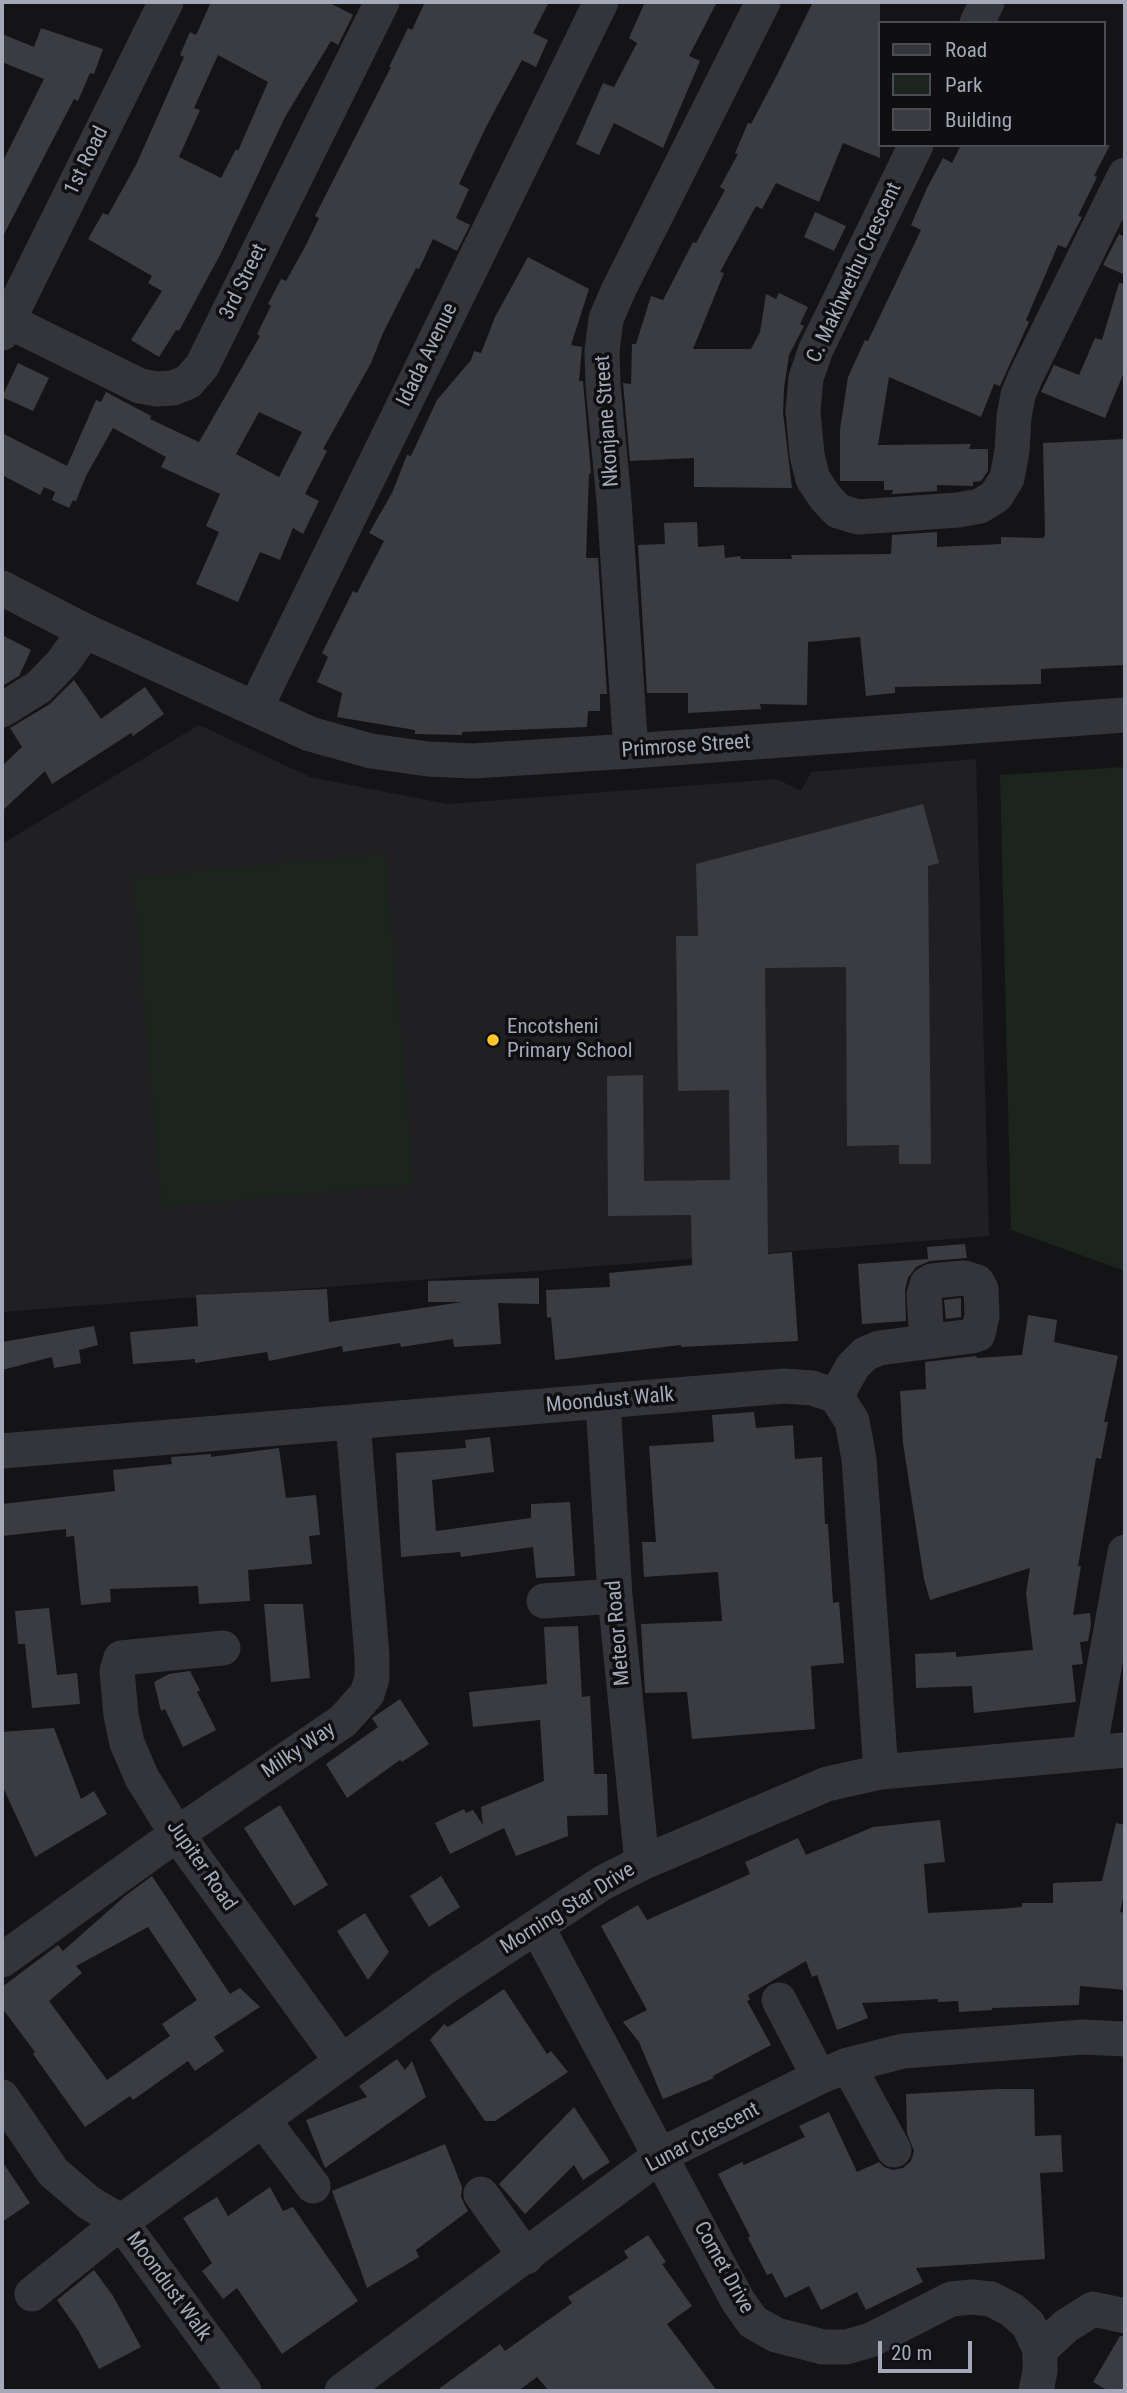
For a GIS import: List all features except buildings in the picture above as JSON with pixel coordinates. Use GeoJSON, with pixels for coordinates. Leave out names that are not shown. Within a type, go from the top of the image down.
{"type":"FeatureCollection","features":[{"type":"Feature","properties":{"kind":"street","name":"1st Road"},"geometry":{"type":"LineString","coordinates":[[4,324],[166,2]]}},
{"type":"Feature","properties":{"kind":"street","name":"3rd Street"},"geometry":{"type":"LineString","coordinates":[[4,324],[140,386],[173,388],[188,382],[202,366],[382,2]]}},
{"type":"Feature","properties":{"kind":"street","name":"Idada Avenue"},"geometry":{"type":"LineString","coordinates":[[255,709],[601,2]]}},
{"type":"Feature","properties":{"kind":"street","name":"Nkonjane Street"},"geometry":{"type":"LineString","coordinates":[[631,751],[614,501],[603,385],[602,351],[607,319],[624,279],[763,2]]}},
{"type":"Feature","properties":{"kind":"street"},"geometry":{"type":"LineString","coordinates":[[978,21],[988,2]]}},
{"type":"Feature","properties":{"kind":"street","name":"C. Makhwethu Crescent"},"geometry":{"type":"LineString","coordinates":[[915,147],[816,349],[806,378],[803,411],[807,456],[813,479],[838,511],[858,517],[958,510],[980,506],[996,496],[1007,478],[1016,406],[1025,378],[1125,174]]}},
{"type":"Feature","properties":{"kind":"street"},"geometry":{"type":"LineString","coordinates":[[2,588],[85,631],[255,709]]}},
{"type":"Feature","properties":{"kind":"street"},"geometry":{"type":"LineString","coordinates":[[2,710],[39,687],[63,662],[85,631]]}},
{"type":"Feature","properties":{"kind":"street","name":"Primrose Street"},"geometry":{"type":"LineString","coordinates":[[255,709],[310,734],[372,751],[428,759],[473,761],[1125,715]]}},
{"type":"Feature","properties":{"kind":"street"},"geometry":{"type":"LineString","coordinates":[[881,1772],[859,1459],[852,1421],[836,1396],[853,1366],[865,1354],[879,1348],[927,1341]]}},
{"type":"Feature","properties":{"kind":"street","name":"Moondust Walk"},"geometry":{"type":"LineString","coordinates":[[2,1451],[784,1386],[812,1388],[836,1396]]}},
{"type":"Feature","properties":{"kind":"street","name":"Meteor Road"},"geometry":{"type":"LineString","coordinates":[[603,1402],[615,1596],[642,1863]]}},
{"type":"Feature","properties":{"kind":"street","name":"Milky Way"},"geometry":{"type":"LineString","coordinates":[[2,1960],[177,1834],[344,1720],[367,1694],[372,1678],[372,1657],[353,1422]]}},
{"type":"Feature","properties":{"kind":"street"},"geometry":{"type":"LineString","coordinates":[[1088,1752],[1125,1552]]}},
{"type":"Feature","properties":{"kind":"street"},"geometry":{"type":"LineString","coordinates":[[544,1601],[615,1596]]}},
{"type":"Feature","properties":{"kind":"street","name":"Jupiter Road"},"geometry":{"type":"LineString","coordinates":[[223,1648],[121,1658],[117,1671],[127,1743],[142,1778],[177,1834],[342,2062]]}},
{"type":"Feature","properties":{"kind":"street","name":"Morning Star Drive"},"geometry":{"type":"LineString","coordinates":[[32,2294],[121,2222],[445,1987],[604,1882],[642,1863],[827,1784],[881,1772],[1125,1750]]}},
{"type":"Feature","properties":{"kind":"street","name":"Comet Drive"},"geometry":{"type":"LineString","coordinates":[[537,1927],[738,2301],[753,2322],[776,2334],[823,2347],[846,2347],[871,2340],[930,2308],[951,2300],[972,2297],[991,2299],[1013,2310],[1028,2324],[1040,2350]]}},
{"type":"Feature","properties":{"kind":"street"},"geometry":{"type":"LineString","coordinates":[[779,2000],[894,2150]]}},
{"type":"Feature","properties":{"kind":"street","name":"Lunar Crescent"},"geometry":{"type":"LineString","coordinates":[[342,2391],[661,2155],[833,2071],[903,2051],[1083,2037],[1125,2039]]}},
{"type":"Feature","properties":{"kind":"street","name":"Moondust Walk"},"geometry":{"type":"LineString","coordinates":[[2,2097],[53,2172],[88,2202],[121,2222],[244,2391]]}},
{"type":"Feature","properties":{"kind":"street"},"geometry":{"type":"LineString","coordinates":[[263,2120],[313,2186]]}},
{"type":"Feature","properties":{"kind":"street"},"geometry":{"type":"LineString","coordinates":[[481,2194],[526,2257]]}},
{"type":"Feature","properties":{"kind":"street"},"geometry":{"type":"LineString","coordinates":[[1036,2391],[1040,2350],[1066,2326],[1093,2309],[1125,2316]]}},
{"type":"Feature","properties":{"kind":"shaded area","name":"Encotsheni Primary School"},"geometry":{"type":"Polygon","coordinates":[[[199,725],[310,777],[447,804],[777,779],[801,791],[811,772],[976,759],[989,1236],[2,1312],[2,844],[199,725]]]}},
{"type":"Feature","properties":{"kind":"green space"},"geometry":{"type":"Polygon","coordinates":[[[1125,767],[1125,1271],[1011,1230],[1000,775],[1125,767]]]}},
{"type":"Feature","properties":{"kind":"green space"},"geometry":{"type":"Polygon","coordinates":[[[385,854],[414,1184],[162,1207],[133,877],[385,854]]]}},
{"type":"Feature","properties":{"kind":"place","name":"Encotsheni Primary School"},"geometry":{"type":"Point","coordinates":[493,1040]}}]}
